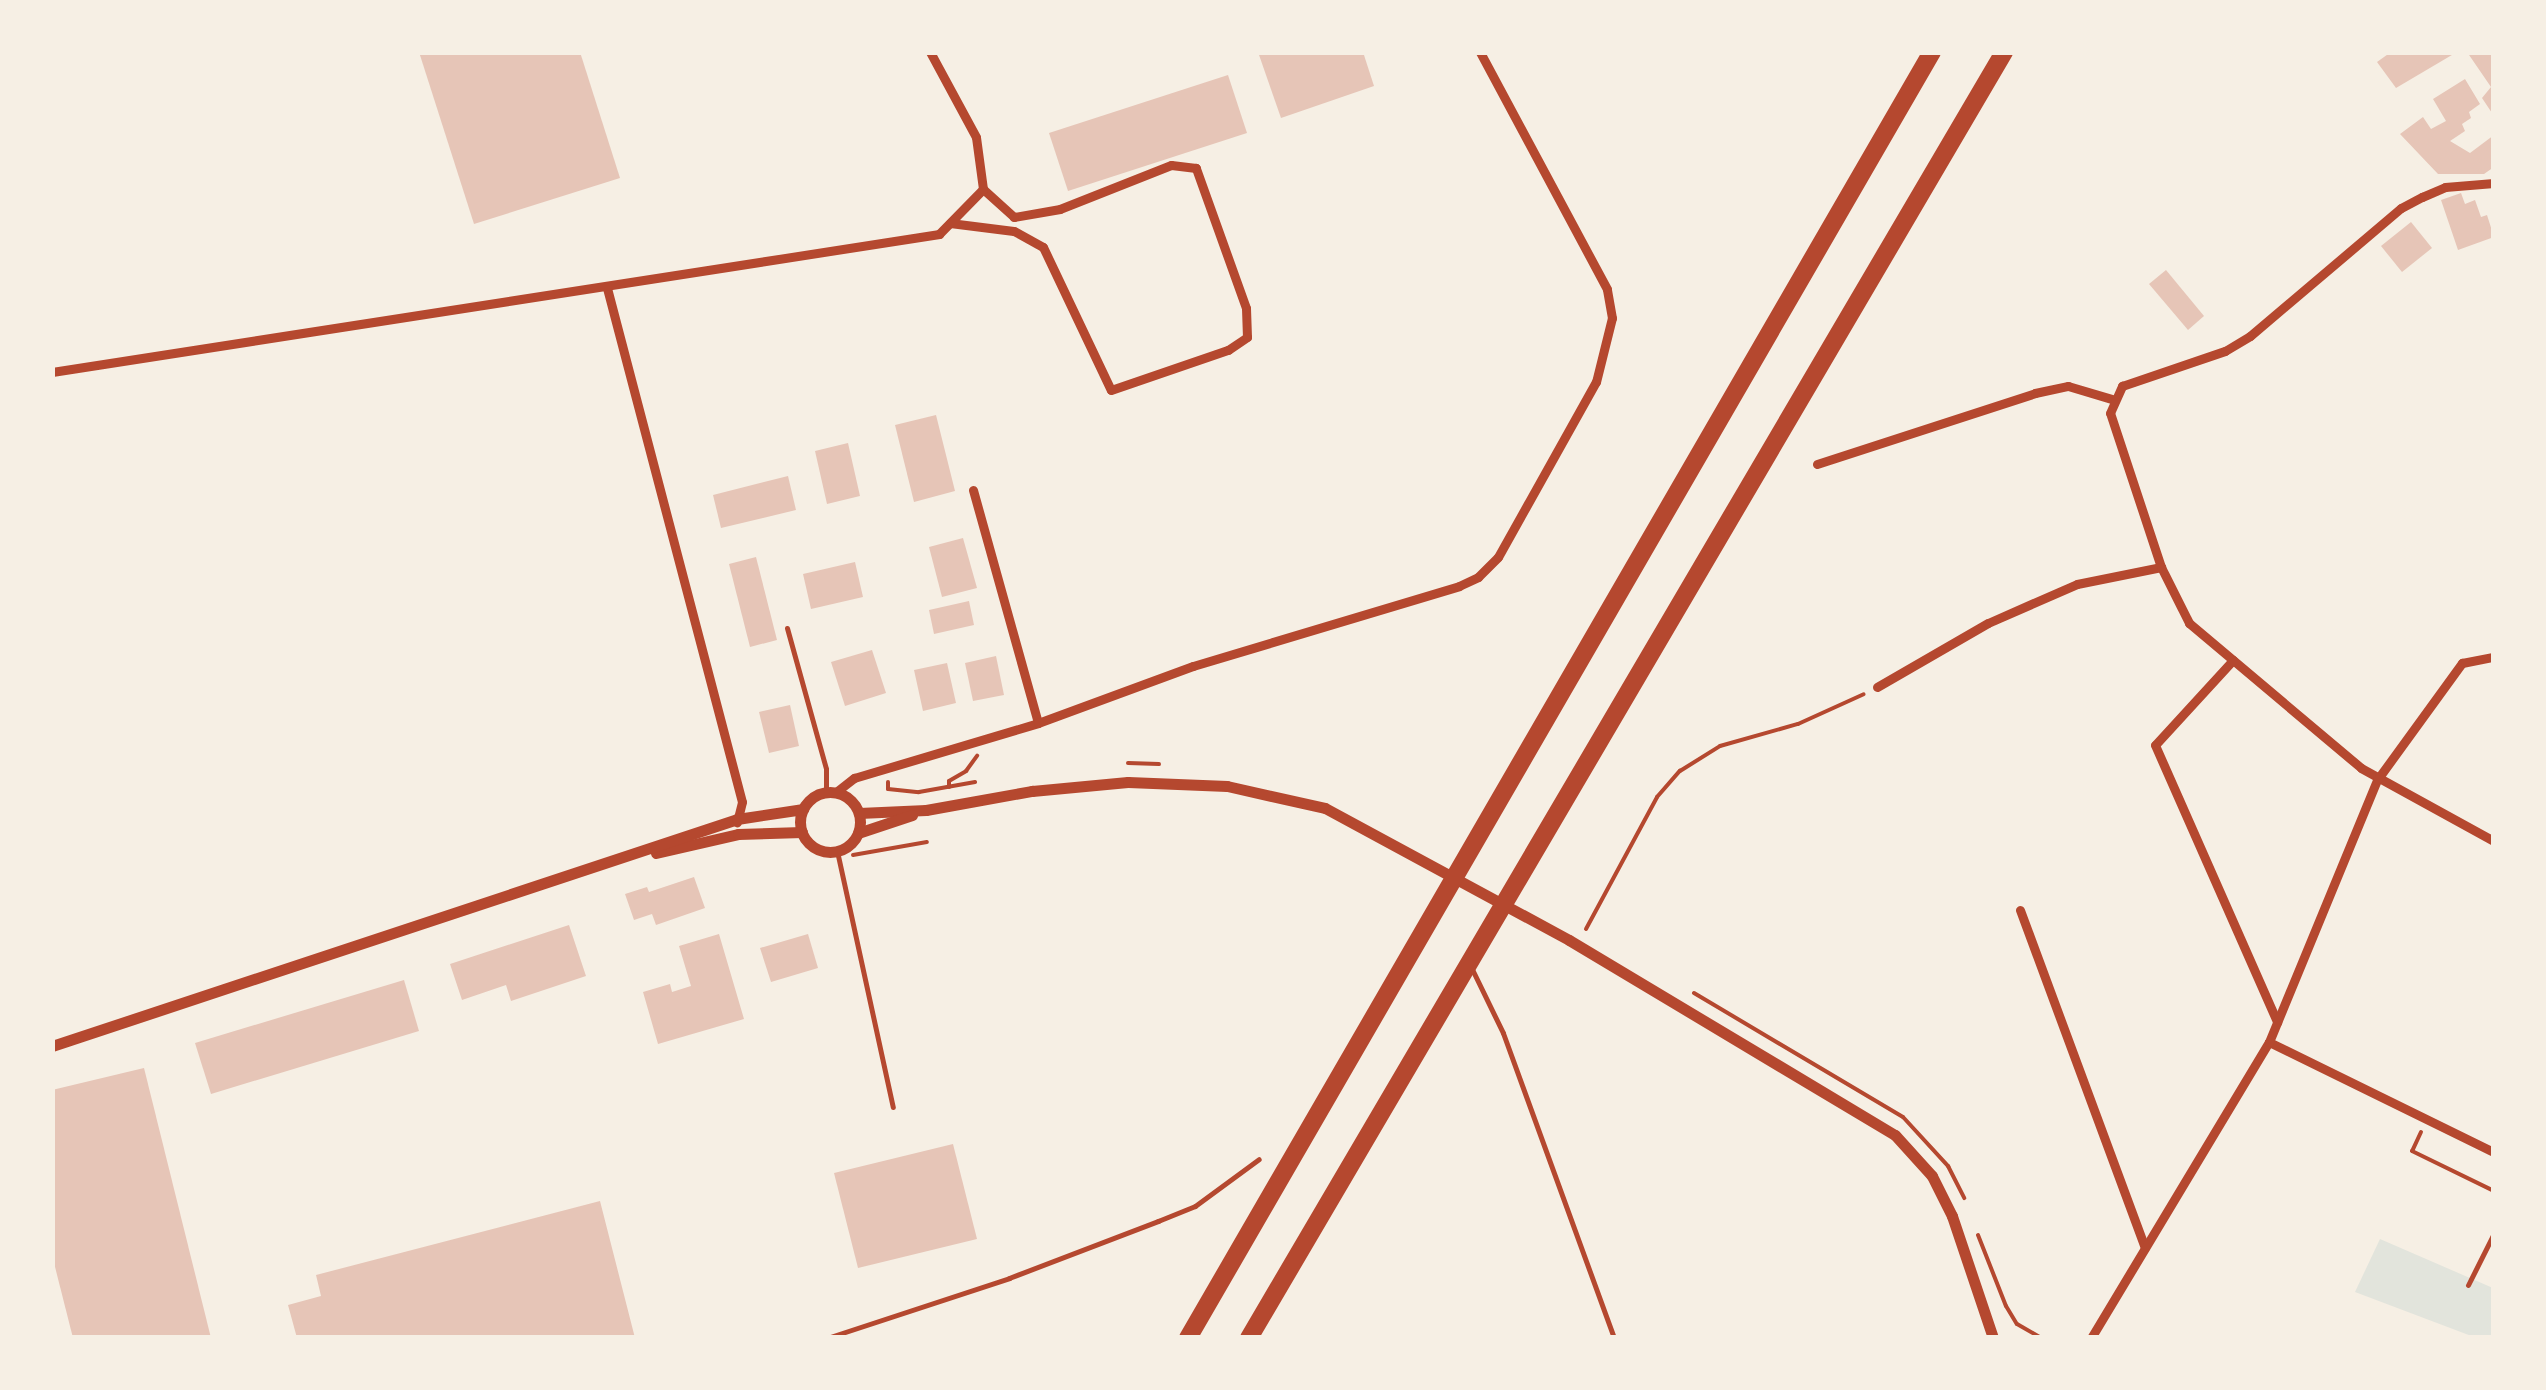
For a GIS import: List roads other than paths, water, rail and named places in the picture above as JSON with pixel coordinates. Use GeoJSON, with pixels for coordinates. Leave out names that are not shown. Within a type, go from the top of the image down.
{"type":"FeatureCollection","features":[{"type":"Feature","properties":{"kind":"highway"},"geometry":{"type":"LineString","coordinates":[[1188,1338],[1932,52]]}},
{"type":"Feature","properties":{"kind":"highway"},"geometry":{"type":"LineString","coordinates":[[1249,1338],[2004,52]]}},
{"type":"Feature","properties":{"kind":"street"},"geometry":{"type":"LineString","coordinates":[[930,52],[976,137],[984,190],[1014,216],[1060,209],[1171,165],[1196,168],[1246,308],[1247,337],[1228,350],[1112,390],[1042,247],[1014,231],[950,223]]}},
{"type":"Feature","properties":{"kind":"street"},"geometry":{"type":"LineString","coordinates":[[52,1046],[737,819],[802,809],[816,795],[831,792],[854,778],[1038,723],[1193,666],[1478,577],[1498,556],[1596,382],[1612,318],[1607,290],[1480,52]]}},
{"type":"Feature","properties":{"kind":"street"},"geometry":{"type":"LineString","coordinates":[[2494,183],[2445,187],[2401,208],[2250,336],[2225,351],[2140,376],[2122,386],[2112,399],[2110,413],[2160,567],[2189,623],[2377,780],[2494,841]]}},
{"type":"Feature","properties":{"kind":"street"},"geometry":{"type":"LineString","coordinates":[[52,372],[939,234],[984,190]]}},
{"type":"Feature","properties":{"kind":"street"},"geometry":{"type":"LineString","coordinates":[[607,288],[742,802],[738,834]]}},
{"type":"Feature","properties":{"kind":"street"},"geometry":{"type":"LineString","coordinates":[[1816,464],[2052,390],[2086,388],[2112,399]]}},
{"type":"Feature","properties":{"kind":"street"},"geometry":{"type":"LineString","coordinates":[[973,490],[1038,723]]}},
{"type":"Feature","properties":{"kind":"street"},"geometry":{"type":"LineString","coordinates":[[1877,686],[1988,623],[2077,584],[2160,567]]}},
{"type":"Feature","properties":{"kind":"street"},"geometry":{"type":"LineString","coordinates":[[2091,1338],[2269,1042],[2377,780],[2462,664],[2494,656]]}},
{"type":"Feature","properties":{"kind":"street"},"geometry":{"type":"LineString","coordinates":[[2233,660],[2156,745],[2277,1022]]}},
{"type":"Feature","properties":{"kind":"street"},"geometry":{"type":"LineString","coordinates":[[859,814],[926,810],[1032,791],[1128,782],[1227,786],[1325,808],[1400,845],[1569,940],[1895,1135],[1932,1176],[1952,1216],[1995,1335]]}},
{"type":"Feature","properties":{"kind":"street"},"geometry":{"type":"LineString","coordinates":[[831,792],[851,800],[859,814],[858,832]]}},
{"type":"Feature","properties":{"kind":"street"},"geometry":{"type":"LineString","coordinates":[[802,809],[802,832],[820,850],[838,855],[858,832],[926,810]]}},
{"type":"Feature","properties":{"kind":"street"},"geometry":{"type":"LineString","coordinates":[[583,870],[738,834],[802,832]]}},
{"type":"Feature","properties":{"kind":"street"},"geometry":{"type":"LineString","coordinates":[[2020,910],[2146,1248]]}},
{"type":"Feature","properties":{"kind":"street"},"geometry":{"type":"LineString","coordinates":[[2269,1042],[2494,1152]]}},
{"type":"Feature","properties":{"kind":"lane"},"geometry":{"type":"LineString","coordinates":[[787,628],[831,792]]}},
{"type":"Feature","properties":{"kind":"lane"},"geometry":{"type":"LineString","coordinates":[[838,855],[893,1107]]}},
{"type":"Feature","properties":{"kind":"lane"},"geometry":{"type":"LineString","coordinates":[[1468,962],[1502,1033],[1614,1338]]}},
{"type":"Feature","properties":{"kind":"lane"},"geometry":{"type":"LineString","coordinates":[[827,1338],[1008,1278],[1158,1222],[1195,1206],[1259,1159]]}},
{"type":"Feature","properties":{"kind":"lane"},"geometry":{"type":"LineString","coordinates":[[2468,1285],[2494,1233]]}}]}
